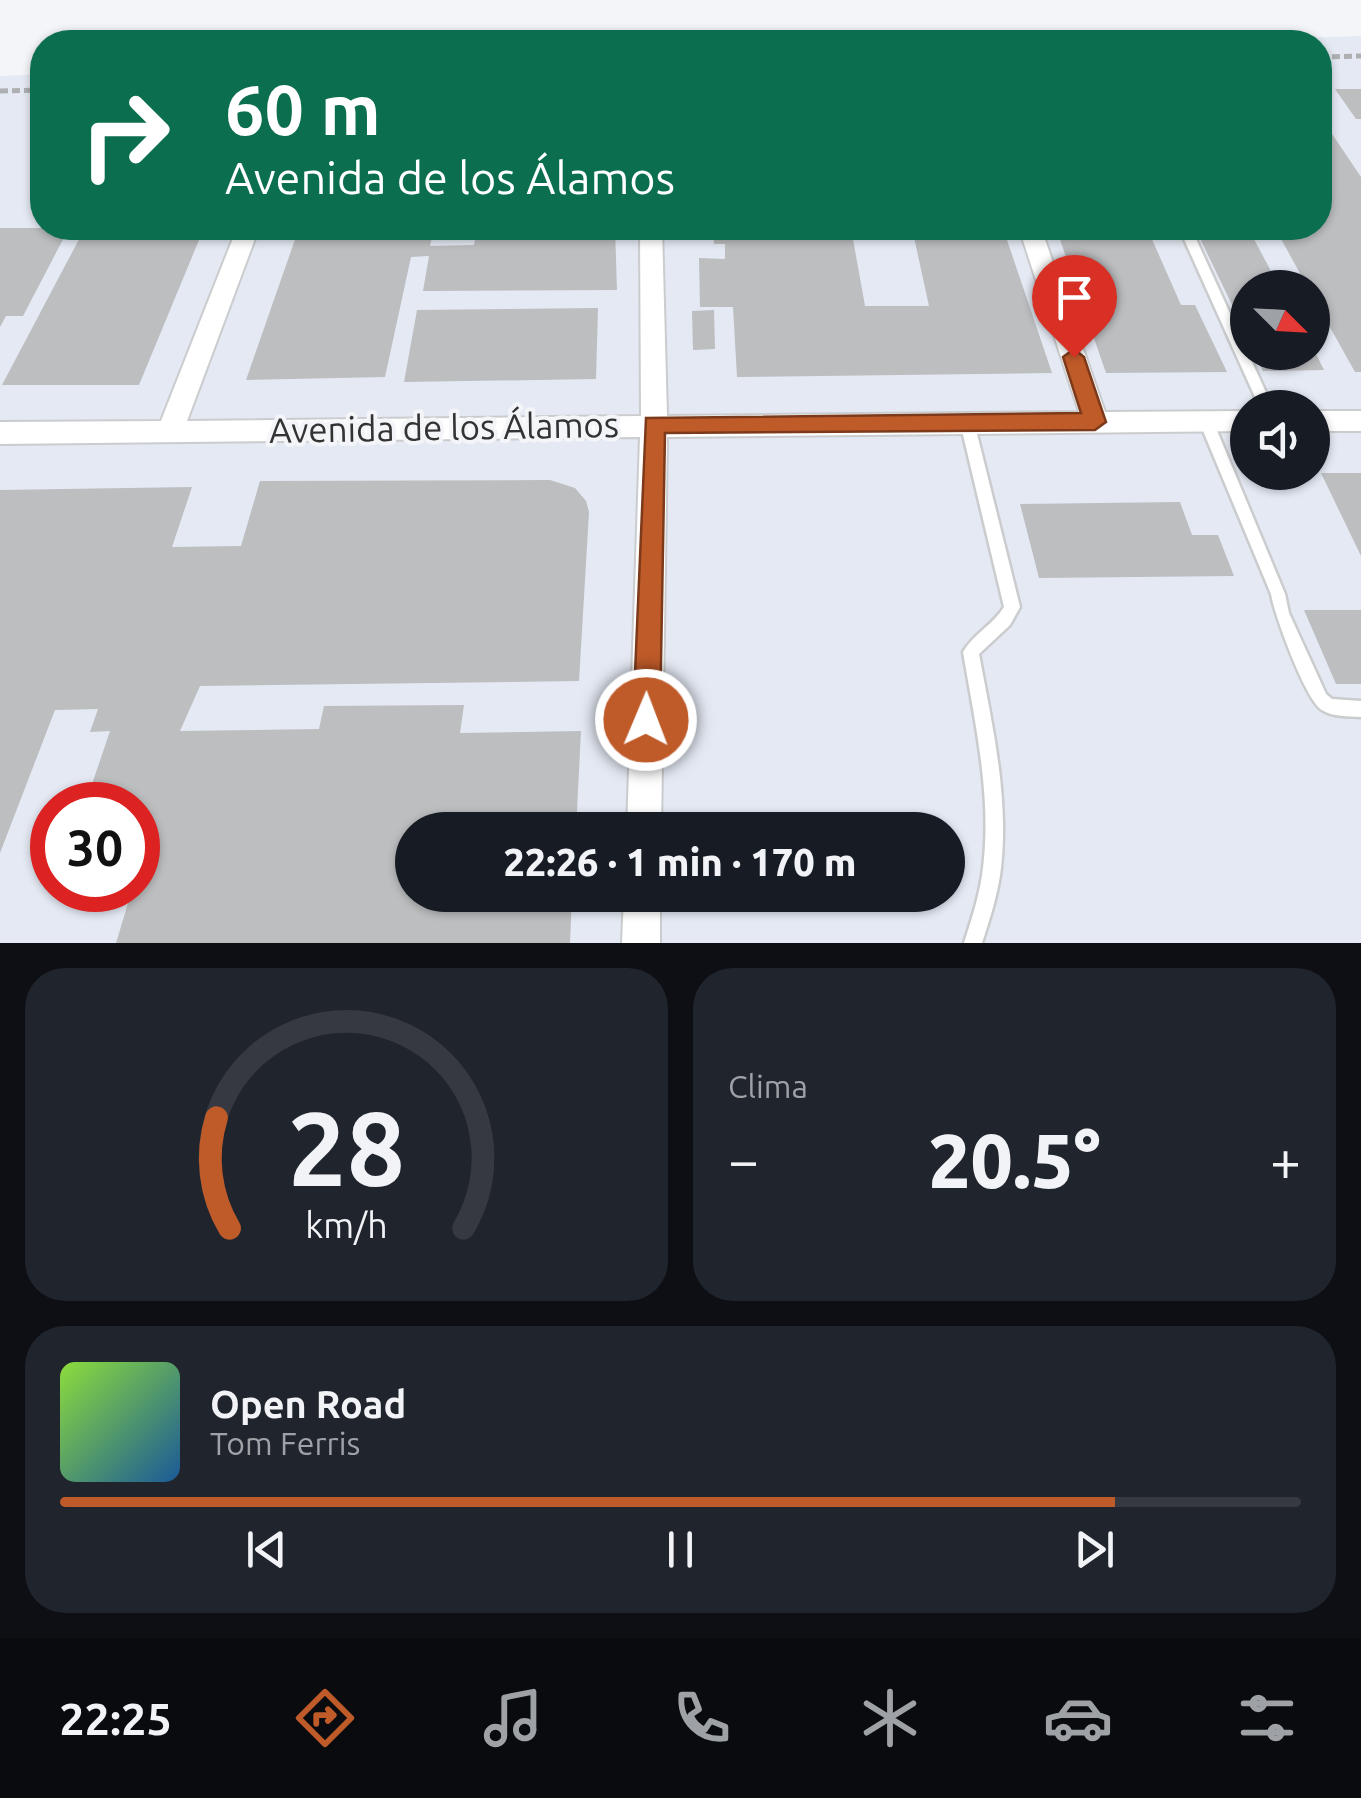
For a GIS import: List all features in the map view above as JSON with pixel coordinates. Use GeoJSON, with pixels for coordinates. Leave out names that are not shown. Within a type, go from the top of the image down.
{"type":"FeatureCollection","features":[{"type":"Feature","properties":{"kind":"street"},"geometry":{"type":"LineString","coordinates":[[170,431],[243,240]]}},
{"type":"Feature","properties":{"kind":"street"},"geometry":{"type":"LineString","coordinates":[[644,812],[654,424],[651,240]]}},
{"type":"Feature","properties":{"kind":"street"},"geometry":{"type":"LineString","coordinates":[[1034,240],[1095,422]]}},
{"type":"Feature","properties":{"kind":"street"},"geometry":{"type":"LineString","coordinates":[[1330,422],[1361,421]]}},
{"type":"Feature","properties":{"kind":"street","name":"Avenida de los Álamos"},"geometry":{"type":"LineString","coordinates":[[0,433],[654,424],[1230,422]]}},
{"type":"Feature","properties":{"kind":"street"},"geometry":{"type":"LineString","coordinates":[[641,943],[642,912]]}},
{"type":"Feature","properties":{"kind":"lane"},"geometry":{"type":"LineString","coordinates":[[1190,240],[1259,390]]}},
{"type":"Feature","properties":{"kind":"lane"},"geometry":{"type":"LineString","coordinates":[[967,422],[1012,607],[1007,622],[979,640],[971,652],[994,783],[997,835],[993,880],[973,943]]}},
{"type":"Feature","properties":{"kind":"lane"},"geometry":{"type":"LineString","coordinates":[[1206,422],[1278,594],[1281,613],[1320,698],[1329,706],[1361,710]]}},
{"type":"Feature","properties":{"kind":"path"},"geometry":{"type":"LineString","coordinates":[[1332,57],[1361,56]]}},
{"type":"Feature","properties":{"kind":"path"},"geometry":{"type":"LineString","coordinates":[[0,91],[30,90]]}},
{"type":"Feature","properties":{"kind":"shaded area"},"geometry":{"type":"Polygon","coordinates":[[[1361,36],[1361,943],[0,943],[0,76],[30,75],[30,240],[1332,240],[1332,37],[1361,36]]]}},
{"type":"Feature","properties":{"kind":"building"},"geometry":{"type":"Polygon","coordinates":[[[1335,89],[1361,89],[1361,119],[1356,119],[1335,89]]]}},
{"type":"Feature","properties":{"kind":"building"},"geometry":{"type":"Polygon","coordinates":[[[1332,134],[1361,177],[1361,372],[1355,372],[1330,327],[1330,270],[1298,270],[1282,240],[1332,240],[1332,134]]]}},
{"type":"Feature","properties":{"kind":"building"},"geometry":{"type":"Polygon","coordinates":[[[0,228],[30,228],[30,240],[63,240],[23,316],[6,316],[0,327],[0,228]]]}},
{"type":"Feature","properties":{"kind":"building"},"geometry":{"type":"Polygon","coordinates":[[[79,240],[199,240],[139,385],[2,385],[79,240]]]}},
{"type":"Feature","properties":{"kind":"building"},"geometry":{"type":"Polygon","coordinates":[[[295,240],[431,240],[430,246],[474,245],[475,240],[615,240],[617,290],[423,291],[429,256],[411,257],[385,377],[246,380],[295,240]]]}},
{"type":"Feature","properties":{"kind":"building"},"geometry":{"type":"Polygon","coordinates":[[[714,240],[853,240],[865,306],[929,306],[915,240],[1007,240],[1052,373],[737,377],[733,307],[700,307],[699,258],[725,259],[725,244],[714,244],[714,240]]]}},
{"type":"Feature","properties":{"kind":"building"},"geometry":{"type":"Polygon","coordinates":[[[1060,240],[1152,240],[1181,305],[1195,305],[1227,372],[1106,373],[1060,240]]]}},
{"type":"Feature","properties":{"kind":"building"},"geometry":{"type":"Polygon","coordinates":[[[1201,240],[1254,240],[1270,270],[1230,270],[1230,301],[1201,240]]]}},
{"type":"Feature","properties":{"kind":"building"},"geometry":{"type":"Polygon","coordinates":[[[598,308],[596,379],[404,382],[417,310],[598,308]]]}},
{"type":"Feature","properties":{"kind":"building"},"geometry":{"type":"Polygon","coordinates":[[[714,310],[715,349],[693,350],[692,311],[714,310]]]}},
{"type":"Feature","properties":{"kind":"building"},"geometry":{"type":"Polygon","coordinates":[[[1330,473],[1361,473],[1361,556],[1329,490],[1330,473]]]}},
{"type":"Feature","properties":{"kind":"building"},"geometry":{"type":"Polygon","coordinates":[[[550,480],[575,488],[586,501],[589,512],[579,681],[200,686],[180,731],[319,729],[324,706],[464,705],[460,733],[581,731],[577,812],[395,812],[395,912],[571,912],[570,943],[116,943],[125,912],[160,912],[160,782],[93,782],[110,731],[90,732],[98,709],[55,710],[0,853],[0,490],[192,487],[172,547],[241,546],[260,481],[550,480]]]}},
{"type":"Feature","properties":{"kind":"building"},"geometry":{"type":"Polygon","coordinates":[[[1180,502],[1192,535],[1218,535],[1234,576],[1039,578],[1020,504],[1180,502]]]}},
{"type":"Feature","properties":{"kind":"building"},"geometry":{"type":"Polygon","coordinates":[[[1304,610],[1361,610],[1361,684],[1336,684],[1304,610]]]}},
{"type":"Feature","properties":{"kind":"route"},"geometry":{"type":"LineString","coordinates":[[646,720],[654,424],[1095,422],[1074,357]]}}]}
